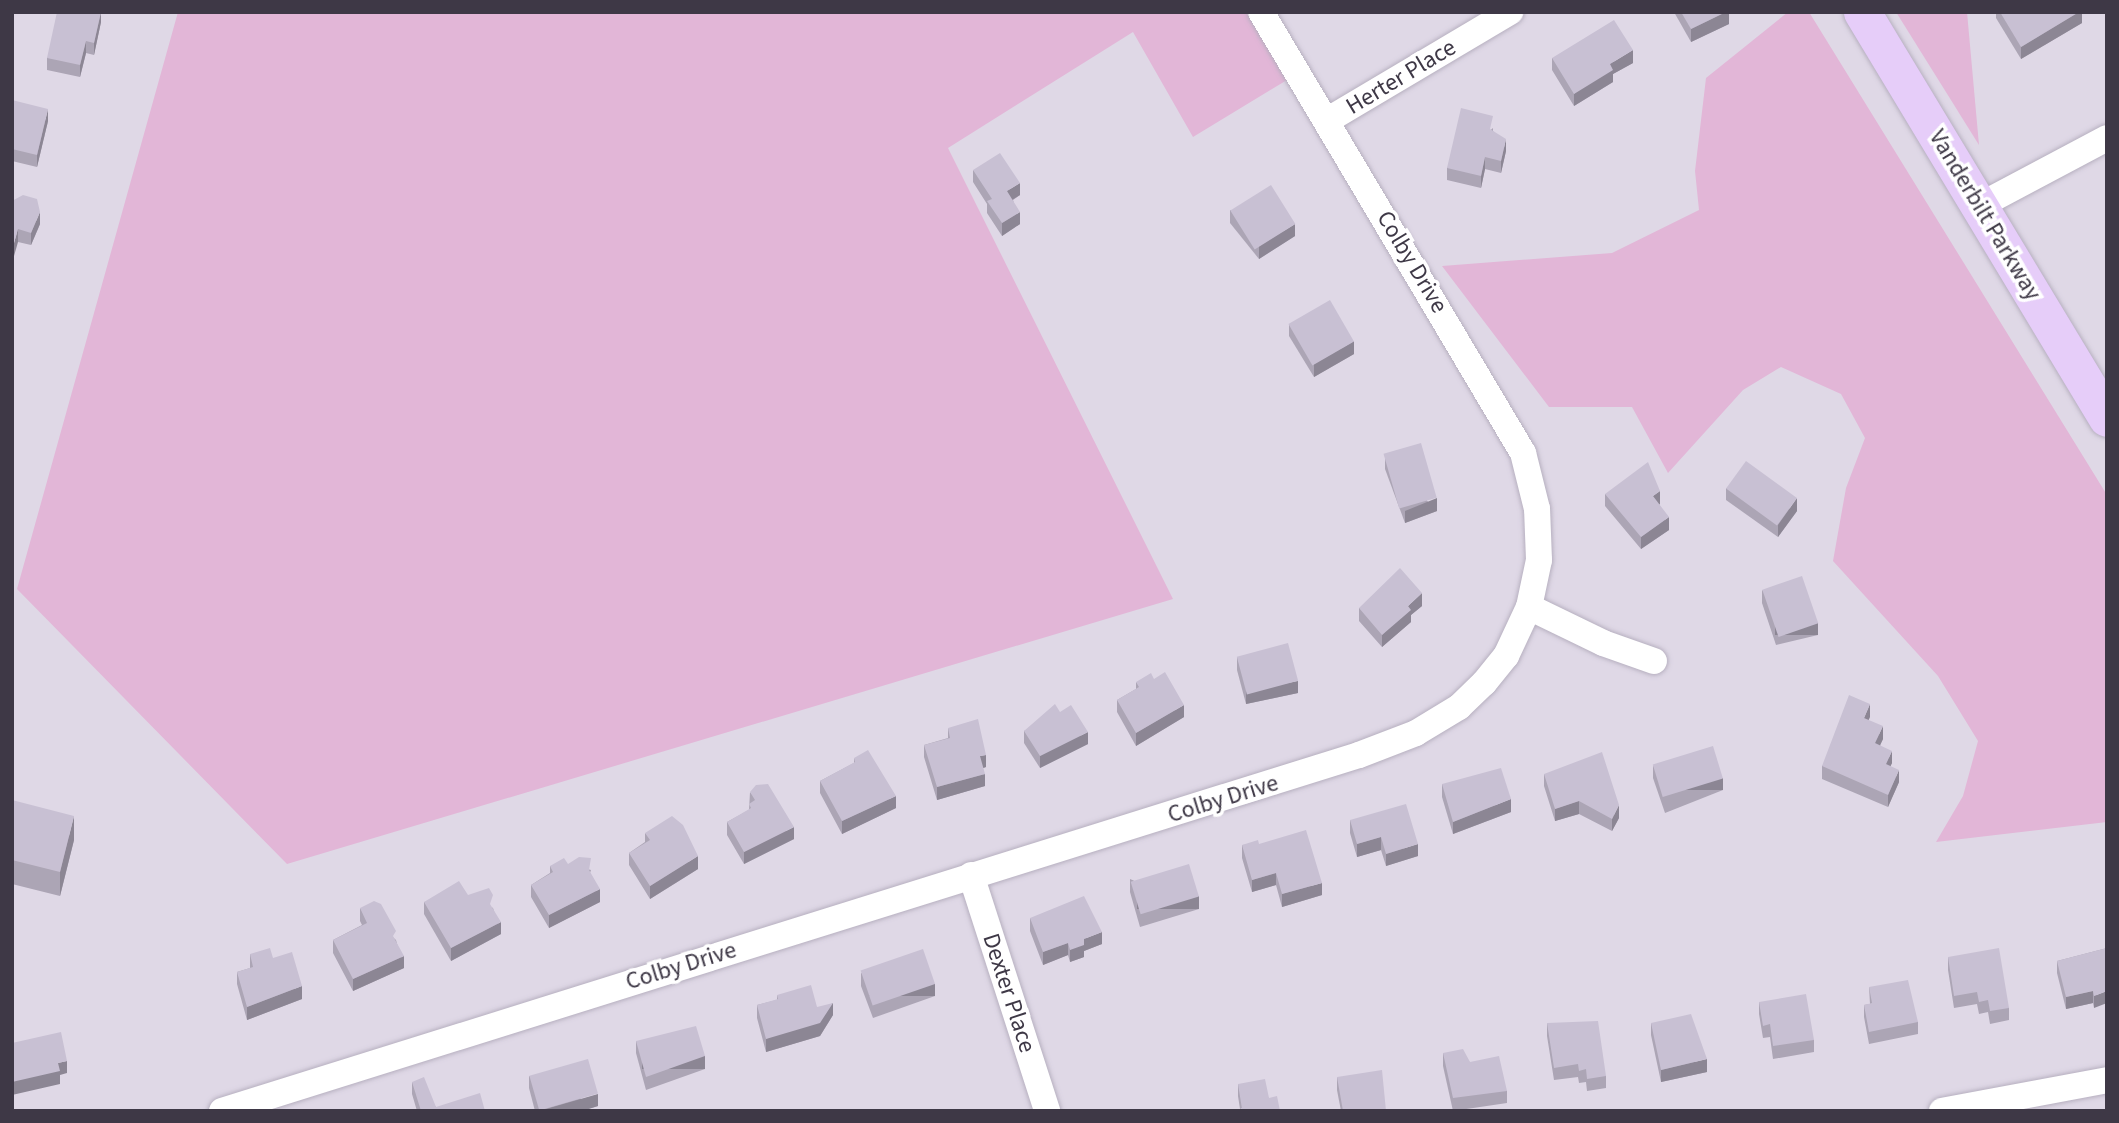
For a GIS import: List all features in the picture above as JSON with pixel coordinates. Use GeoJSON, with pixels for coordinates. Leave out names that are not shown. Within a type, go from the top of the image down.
{"type":"FeatureCollection","features":[{"type":"Feature","properties":{"kind":"main road","name":"Vanderbilt Parkway"},"geometry":{"type":"LineString","coordinates":[[1862,12],[2107,418]]}},
{"type":"Feature","properties":{"kind":"street","name":"Colby Drive"},"geometry":{"type":"LineString","coordinates":[[222,1111],[971,875],[1249,791],[1416,733],[1460,707],[1484,683],[1506,656],[1529,607],[1539,560],[1537,509],[1523,453],[1328,120],[1261,12]]}},
{"type":"Feature","properties":{"kind":"street","name":"Herter Place"},"geometry":{"type":"LineString","coordinates":[[1328,120],[1510,12]]}},
{"type":"Feature","properties":{"kind":"street"},"geometry":{"type":"LineString","coordinates":[[1979,206],[2107,138]]}},
{"type":"Feature","properties":{"kind":"street"},"geometry":{"type":"LineString","coordinates":[[1529,607],[1603,643],[1654,661]]}},
{"type":"Feature","properties":{"kind":"street","name":"Dexter Place"},"geometry":{"type":"LineString","coordinates":[[971,875],[1047,1111]]}},
{"type":"Feature","properties":{"kind":"street"},"geometry":{"type":"LineString","coordinates":[[1942,1111],[2107,1080]]}},
{"type":"Feature","properties":{"kind":"shaded area"},"geometry":{"type":"Polygon","coordinates":[[[12,12],[2107,12],[2107,1111],[12,1111],[12,12]]]}},
{"type":"Feature","properties":{"kind":"shaded area"},"geometry":{"type":"Polygon","coordinates":[[[178,12],[1247,12],[1287,80],[1193,137],[1133,32],[948,148],[1173,599],[287,864],[17,589],[178,12]]]}},
{"type":"Feature","properties":{"kind":"shaded area"},"geometry":{"type":"Polygon","coordinates":[[[1788,12],[1809,12],[2107,495],[2107,822],[1936,842],[1963,796],[1978,741],[1938,676],[1833,561],[1846,488],[1865,438],[1841,394],[1781,367],[1743,390],[1668,473],[1632,407],[1549,407],[1442,266],[1612,253],[1699,210],[1695,171],[1706,78],[1788,12]]]}},
{"type":"Feature","properties":{"kind":"shaded area"},"geometry":{"type":"Polygon","coordinates":[[[1896,12],[1967,12],[1979,145],[1896,12]]]}},
{"type":"Feature","properties":{"kind":"building"},"geometry":{"type":"Polygon","coordinates":[[[57,12],[101,12],[94,43],[86,41],[80,65],[47,58],[57,12]]]}},
{"type":"Feature","properties":{"kind":"building"},"geometry":{"type":"Polygon","coordinates":[[[1681,12],[1726,12],[1691,29],[1681,12]]]}},
{"type":"Feature","properties":{"kind":"building"},"geometry":{"type":"Polygon","coordinates":[[[2000,12],[2079,12],[2021,47],[2000,12]]]}},
{"type":"Feature","properties":{"kind":"building"},"geometry":{"type":"Polygon","coordinates":[[[1614,20],[1633,50],[1610,64],[1613,70],[1574,94],[1552,58],[1614,20]]]}},
{"type":"Feature","properties":{"kind":"building"},"geometry":{"type":"Polygon","coordinates":[[[12,100],[48,109],[37,155],[12,149],[12,100]]]}},
{"type":"Feature","properties":{"kind":"building"},"geometry":{"type":"Polygon","coordinates":[[[1461,108],[1493,116],[1490,129],[1506,139],[1501,161],[1485,157],[1481,176],[1447,168],[1461,108]]]}},
{"type":"Feature","properties":{"kind":"building"},"geometry":{"type":"Polygon","coordinates":[[[1000,153],[1020,183],[1007,191],[1020,212],[1002,223],[987,201],[992,199],[973,170],[1000,153]]]}},
{"type":"Feature","properties":{"kind":"building"},"geometry":{"type":"Polygon","coordinates":[[[1271,185],[1295,224],[1255,249],[1230,210],[1271,185]]]}},
{"type":"Feature","properties":{"kind":"building"},"geometry":{"type":"Polygon","coordinates":[[[23,195],[37,199],[40,212],[31,233],[18,229],[12,250],[12,201],[23,195]]]}},
{"type":"Feature","properties":{"kind":"building"},"geometry":{"type":"Polygon","coordinates":[[[1330,300],[1354,342],[1312,366],[1288,324],[1330,300]]]}},
{"type":"Feature","properties":{"kind":"building"},"geometry":{"type":"Polygon","coordinates":[[[1421,443],[1437,498],[1399,509],[1384,454],[1421,443]]]}},
{"type":"Feature","properties":{"kind":"building"},"geometry":{"type":"Polygon","coordinates":[[[1746,461],[1797,498],[1777,526],[1726,489],[1746,461]]]}},
{"type":"Feature","properties":{"kind":"building"},"geometry":{"type":"Polygon","coordinates":[[[1648,462],[1660,491],[1653,496],[1669,517],[1641,537],[1605,494],[1648,462]]]}},
{"type":"Feature","properties":{"kind":"building"},"geometry":{"type":"Polygon","coordinates":[[[1400,568],[1422,593],[1408,606],[1411,610],[1382,635],[1359,608],[1400,568]]]}},
{"type":"Feature","properties":{"kind":"building"},"geometry":{"type":"Polygon","coordinates":[[[1802,576],[1818,623],[1779,637],[1762,590],[1802,576]]]}},
{"type":"Feature","properties":{"kind":"building"},"geometry":{"type":"Polygon","coordinates":[[[1288,643],[1298,681],[1247,694],[1237,657],[1288,643]]]}},
{"type":"Feature","properties":{"kind":"building"},"geometry":{"type":"Polygon","coordinates":[[[1165,672],[1184,705],[1136,733],[1117,700],[1139,687],[1136,682],[1151,673],[1154,679],[1165,672]]]}},
{"type":"Feature","properties":{"kind":"building"},"geometry":{"type":"Polygon","coordinates":[[[1849,695],[1870,704],[1864,718],[1883,726],[1875,743],[1892,751],[1886,764],[1899,770],[1888,795],[1822,766],[1849,695]]]}},
{"type":"Feature","properties":{"kind":"building"},"geometry":{"type":"Polygon","coordinates":[[[1055,704],[1060,712],[1071,705],[1088,732],[1040,756],[1024,731],[1055,704]]]}},
{"type":"Feature","properties":{"kind":"building"},"geometry":{"type":"Polygon","coordinates":[[[978,719],[986,755],[980,756],[985,774],[937,787],[924,745],[950,738],[948,728],[978,719]]]}},
{"type":"Feature","properties":{"kind":"building"},"geometry":{"type":"Polygon","coordinates":[[[1713,746],[1723,779],[1663,797],[1653,764],[1713,746]]]}},
{"type":"Feature","properties":{"kind":"building"},"geometry":{"type":"Polygon","coordinates":[[[868,750],[896,796],[842,821],[820,781],[855,762],[854,758],[868,750]]]}},
{"type":"Feature","properties":{"kind":"building"},"geometry":{"type":"Polygon","coordinates":[[[1602,752],[1619,805],[1612,819],[1579,801],[1555,809],[1544,774],[1602,752]]]}},
{"type":"Feature","properties":{"kind":"building"},"geometry":{"type":"Polygon","coordinates":[[[1501,768],[1511,799],[1453,822],[1442,784],[1501,768]]]}},
{"type":"Feature","properties":{"kind":"building"},"geometry":{"type":"Polygon","coordinates":[[[768,784],[794,827],[744,852],[727,822],[751,808],[749,804],[755,800],[750,792],[756,785],[768,784]]]}},
{"type":"Feature","properties":{"kind":"building"},"geometry":{"type":"Polygon","coordinates":[[[12,800],[74,816],[60,872],[12,860],[12,800]]]}},
{"type":"Feature","properties":{"kind":"building"},"geometry":{"type":"Polygon","coordinates":[[[1406,804],[1418,844],[1386,854],[1381,837],[1357,844],[1350,820],[1406,804]]]}},
{"type":"Feature","properties":{"kind":"building"},"geometry":{"type":"Polygon","coordinates":[[[672,816],[683,825],[698,856],[650,886],[629,853],[650,840],[645,833],[672,816]]]}},
{"type":"Feature","properties":{"kind":"building"},"geometry":{"type":"Polygon","coordinates":[[[1306,830],[1322,883],[1282,894],[1276,873],[1252,880],[1242,845],[1258,840],[1259,844],[1306,830]]]}},
{"type":"Feature","properties":{"kind":"building"},"geometry":{"type":"Polygon","coordinates":[[[579,857],[591,858],[589,870],[600,889],[549,915],[531,885],[553,872],[550,866],[564,858],[568,864],[579,857]]]}},
{"type":"Feature","properties":{"kind":"building"},"geometry":{"type":"Polygon","coordinates":[[[1189,864],[1199,897],[1141,914],[1131,882],[1189,864]]]}},
{"type":"Feature","properties":{"kind":"building"},"geometry":{"type":"Polygon","coordinates":[[[459,881],[468,895],[489,888],[493,895],[490,904],[501,922],[451,948],[424,902],[459,881]]]}},
{"type":"Feature","properties":{"kind":"building"},"geometry":{"type":"Polygon","coordinates":[[[1084,896],[1102,932],[1084,939],[1084,945],[1070,950],[1068,943],[1043,952],[1030,918],[1084,896]]]}},
{"type":"Feature","properties":{"kind":"building"},"geometry":{"type":"Polygon","coordinates":[[[374,901],[381,904],[396,931],[393,936],[404,956],[353,979],[333,940],[367,923],[360,908],[374,901]]]}},
{"type":"Feature","properties":{"kind":"building"},"geometry":{"type":"Polygon","coordinates":[[[270,948],[273,958],[292,952],[302,986],[247,1007],[237,972],[253,967],[250,954],[270,948]]]}},
{"type":"Feature","properties":{"kind":"building"},"geometry":{"type":"Polygon","coordinates":[[[1999,948],[2009,1008],[1990,1011],[1988,1000],[1979,1002],[1977,992],[1954,996],[1948,957],[1999,948]]]}},
{"type":"Feature","properties":{"kind":"building"},"geometry":{"type":"Polygon","coordinates":[[[2107,948],[2107,991],[2094,996],[2093,991],[2066,997],[2057,961],[2107,948]]]}},
{"type":"Feature","properties":{"kind":"building"},"geometry":{"type":"Polygon","coordinates":[[[923,949],[935,984],[873,1005],[861,970],[923,949]]]}},
{"type":"Feature","properties":{"kind":"building"},"geometry":{"type":"Polygon","coordinates":[[[1908,980],[1918,1022],[1869,1032],[1864,1005],[1872,1003],[1869,987],[1908,980]]]}},
{"type":"Feature","properties":{"kind":"building"},"geometry":{"type":"Polygon","coordinates":[[[811,985],[817,1007],[833,1003],[820,1023],[766,1039],[757,1005],[778,999],[777,995],[811,985]]]}},
{"type":"Feature","properties":{"kind":"building"},"geometry":{"type":"Polygon","coordinates":[[[1806,994],[1814,1040],[1773,1046],[1770,1024],[1763,1026],[1759,1002],[1806,994]]]}},
{"type":"Feature","properties":{"kind":"building"},"geometry":{"type":"Polygon","coordinates":[[[1691,1014],[1707,1059],[1661,1070],[1651,1023],[1691,1014]]]}},
{"type":"Feature","properties":{"kind":"building"},"geometry":{"type":"Polygon","coordinates":[[[1598,1021],[1606,1076],[1587,1079],[1586,1069],[1579,1071],[1578,1064],[1554,1068],[1547,1023],[1598,1021]]]}},
{"type":"Feature","properties":{"kind":"building"},"geometry":{"type":"Polygon","coordinates":[[[696,1026],[705,1056],[646,1077],[636,1041],[696,1026]]]}},
{"type":"Feature","properties":{"kind":"building"},"geometry":{"type":"Polygon","coordinates":[[[61,1032],[67,1061],[58,1063],[60,1071],[12,1082],[12,1043],[61,1032]]]}},
{"type":"Feature","properties":{"kind":"building"},"geometry":{"type":"Polygon","coordinates":[[[1463,1049],[1470,1062],[1499,1056],[1507,1091],[1453,1098],[1443,1053],[1463,1049]]]}},
{"type":"Feature","properties":{"kind":"building"},"geometry":{"type":"Polygon","coordinates":[[[588,1059],[598,1094],[539,1110],[529,1076],[588,1059]]]}},
{"type":"Feature","properties":{"kind":"building"},"geometry":{"type":"Polygon","coordinates":[[[1382,1070],[1386,1111],[1343,1111],[1337,1077],[1382,1070]]]}},
{"type":"Feature","properties":{"kind":"building"},"geometry":{"type":"Polygon","coordinates":[[[424,1077],[436,1107],[480,1093],[485,1111],[421,1111],[412,1082],[424,1077]]]}},
{"type":"Feature","properties":{"kind":"building"},"geometry":{"type":"Polygon","coordinates":[[[1265,1079],[1269,1098],[1277,1096],[1280,1111],[1229,1111],[1242,1109],[1238,1084],[1265,1079]]]}}]}
